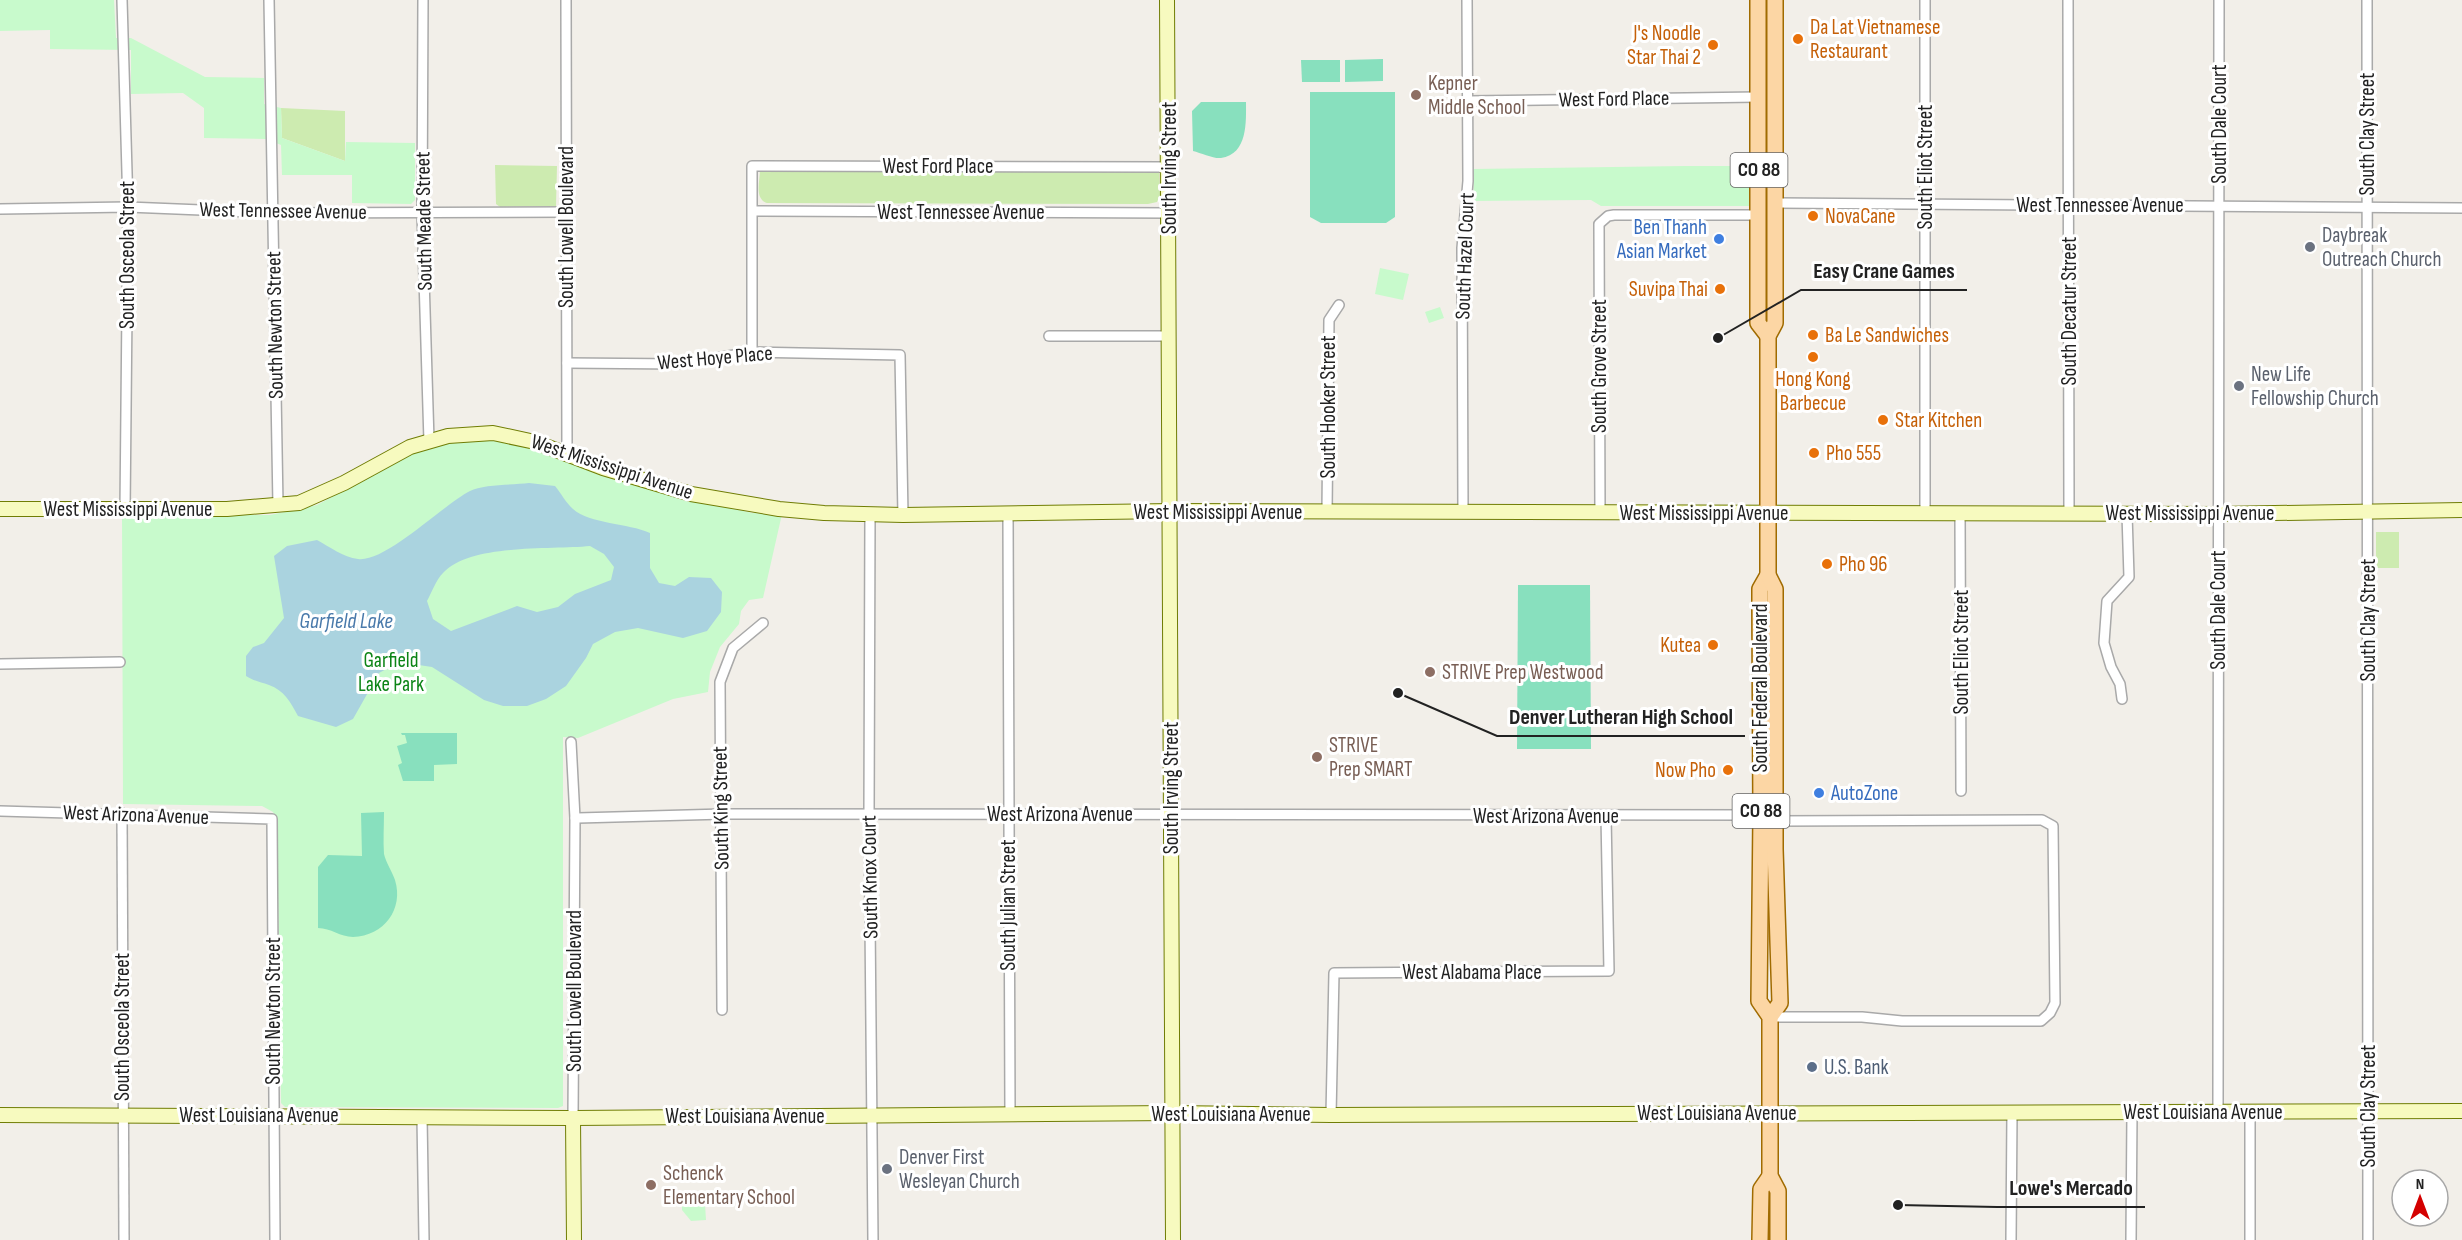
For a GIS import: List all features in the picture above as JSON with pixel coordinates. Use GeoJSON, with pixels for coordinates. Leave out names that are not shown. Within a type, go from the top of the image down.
{"type":"FeatureCollection","features":[{"type":"Feature","properties":{"kind":"main road","name":"South Federal Boulevard"},"geometry":{"type":"LineString","coordinates":[[1758,0],[1758,323],[1768,336]]}},
{"type":"Feature","properties":{"kind":"main road","name":"South Federal Boulevard"},"geometry":{"type":"LineString","coordinates":[[1775,0],[1775,323],[1768,336],[1768,575],[1760,589],[1768,818],[1759,1001],[1770,1017],[1770,1176],[1778,1191],[1778,1240]]}},
{"type":"Feature","properties":{"kind":"main road","name":"South Federal Boulevard"},"geometry":{"type":"LineString","coordinates":[[1760,1240],[1761,1189],[1770,1176]]}},
{"type":"Feature","properties":{"kind":"street","name":"South Osceola Street"},"geometry":{"type":"LineString","coordinates":[[122,0],[128,207],[126,510]]}},
{"type":"Feature","properties":{"kind":"street","name":"South Newton Street"},"geometry":{"type":"LineString","coordinates":[[269,0],[278,505]]}},
{"type":"Feature","properties":{"kind":"street","name":"South Meade Street"},"geometry":{"type":"LineString","coordinates":[[423,0],[422,213],[429,441]]}},
{"type":"Feature","properties":{"kind":"street","name":"South Lowell Boulevard"},"geometry":{"type":"LineString","coordinates":[[566,0],[567,453]]}},
{"type":"Feature","properties":{"kind":"street","name":"South Irving Street"},"geometry":{"type":"LineString","coordinates":[[1167,0],[1173,1240]]}},
{"type":"Feature","properties":{"kind":"street","name":"South Hazel Court"},"geometry":{"type":"LineString","coordinates":[[1463,511],[1462,248],[1468,182],[1467,0]]}},
{"type":"Feature","properties":{"kind":"street","name":"South Eliot Street"},"geometry":{"type":"LineString","coordinates":[[1925,0],[1925,513]]}},
{"type":"Feature","properties":{"kind":"street","name":"South Decatur Street"},"geometry":{"type":"LineString","coordinates":[[2068,0],[2069,514]]}},
{"type":"Feature","properties":{"kind":"street","name":"South Dale Court"},"geometry":{"type":"LineString","coordinates":[[2218,1111],[2219,0]]}},
{"type":"Feature","properties":{"kind":"street","name":"South Clay Street"},"geometry":{"type":"LineString","coordinates":[[2367,0],[2368,1240]]}},
{"type":"Feature","properties":{"kind":"street","name":"West Ford Place"},"geometry":{"type":"LineString","coordinates":[[1469,101],[1758,98]]}},
{"type":"Feature","properties":{"kind":"street","name":"West Ford Place"},"geometry":{"type":"LineString","coordinates":[[754,211],[752,166],[1169,167]]}},
{"type":"Feature","properties":{"kind":"street","name":"West Tennessee Avenue"},"geometry":{"type":"LineString","coordinates":[[1774,203],[2462,208]]}},
{"type":"Feature","properties":{"kind":"street","name":"West Tennessee Avenue"},"geometry":{"type":"LineString","coordinates":[[0,209],[128,207],[273,213],[567,212]]}},
{"type":"Feature","properties":{"kind":"street","name":"West Tennessee Avenue"},"geometry":{"type":"LineString","coordinates":[[754,211],[1169,213]]}},
{"type":"Feature","properties":{"kind":"street"},"geometry":{"type":"LineString","coordinates":[[752,352],[754,211]]}},
{"type":"Feature","properties":{"kind":"street","name":"South Grove Street"},"geometry":{"type":"LineString","coordinates":[[1600,514],[1599,224],[1614,215],[1759,215]]}},
{"type":"Feature","properties":{"kind":"street","name":"South Hooker Street"},"geometry":{"type":"LineString","coordinates":[[1327,512],[1329,320],[1339,304]]}},
{"type":"Feature","properties":{"kind":"street"},"geometry":{"type":"LineString","coordinates":[[1049,336],[1170,336]]}},
{"type":"Feature","properties":{"kind":"street","name":"West Hoye Place"},"geometry":{"type":"LineString","coordinates":[[567,363],[680,364],[752,352],[900,355],[903,515]]}},
{"type":"Feature","properties":{"kind":"street","name":"West Mississippi Avenue"},"geometry":{"type":"LineString","coordinates":[[0,509],[227,509],[299,503],[322,494],[410,447],[464,434],[493,433],[535,442],[649,483],[713,498],[779,509],[870,514],[1463,511],[1600,514],[2218,514],[2462,510]]}},
{"type":"Feature","properties":{"kind":"street","name":"South Eliot Street"},"geometry":{"type":"LineString","coordinates":[[1960,513],[1961,791]]}},
{"type":"Feature","properties":{"kind":"street","name":"South Knox Court"},"geometry":{"type":"LineString","coordinates":[[870,514],[869,814],[873,1240]]}},
{"type":"Feature","properties":{"kind":"street"},"geometry":{"type":"LineString","coordinates":[[2122,699],[2120,684],[2111,667],[2104,643],[2107,601],[2129,577],[2127,514]]}},
{"type":"Feature","properties":{"kind":"street","name":"South Julian Street"},"geometry":{"type":"LineString","coordinates":[[1008,515],[1010,1116]]}},
{"type":"Feature","properties":{"kind":"street","name":"South King Street"},"geometry":{"type":"LineString","coordinates":[[722,1010],[720,682],[733,648],[764,622]]}},
{"type":"Feature","properties":{"kind":"street"},"geometry":{"type":"LineString","coordinates":[[0,664],[120,662]]}},
{"type":"Feature","properties":{"kind":"street","name":"South Lowell Boulevard"},"geometry":{"type":"LineString","coordinates":[[571,742],[575,818],[574,1240]]}},
{"type":"Feature","properties":{"kind":"street","name":"West Arizona Avenue"},"geometry":{"type":"LineString","coordinates":[[0,812],[122,813],[272,819]]}},
{"type":"Feature","properties":{"kind":"street","name":"South Osceola Street"},"geometry":{"type":"LineString","coordinates":[[122,813],[124,1240]]}},
{"type":"Feature","properties":{"kind":"street","name":"West Arizona Avenue"},"geometry":{"type":"LineString","coordinates":[[575,818],[722,814],[1171,813],[2042,820],[2053,826],[2055,1003],[2050,1013],[2042,1021],[1902,1021],[1862,1017],[1770,1017]]}},
{"type":"Feature","properties":{"kind":"street","name":"West Alabama Place"},"geometry":{"type":"LineString","coordinates":[[1331,1115],[1334,973],[1609,971],[1606,816]]}},
{"type":"Feature","properties":{"kind":"street","name":"South Newton Street"},"geometry":{"type":"LineString","coordinates":[[272,819],[275,1240]]}},
{"type":"Feature","properties":{"kind":"street","name":"West Louisiana Avenue"},"geometry":{"type":"LineString","coordinates":[[0,1115],[573,1118],[1173,1113],[1331,1115],[2462,1111]]}},
{"type":"Feature","properties":{"kind":"street"},"geometry":{"type":"LineString","coordinates":[[2250,1112],[2250,1240]]}},
{"type":"Feature","properties":{"kind":"street"},"geometry":{"type":"LineString","coordinates":[[2011,1240],[2012,1113]]}},
{"type":"Feature","properties":{"kind":"street"},"geometry":{"type":"LineString","coordinates":[[2131,1240],[2132,1113]]}},
{"type":"Feature","properties":{"kind":"street"},"geometry":{"type":"LineString","coordinates":[[422,1117],[424,1240]]}},
{"type":"Feature","properties":{"kind":"green space"},"geometry":{"type":"Polygon","coordinates":[[[0,0],[114,0],[116,38],[131,38],[205,77],[264,78],[264,104],[281,108],[282,138],[345,161],[346,142],[415,143],[415,200],[411,204],[352,203],[352,175],[282,175],[281,145],[266,139],[204,138],[204,108],[183,93],[131,94],[131,50],[50,49],[50,30],[0,31],[0,0]]]}},
{"type":"Feature","properties":{"kind":"green space"},"geometry":{"type":"Polygon","coordinates":[[[1383,59],[1383,81],[1345,82],[1345,60],[1383,59]]]}},
{"type":"Feature","properties":{"kind":"green space"},"geometry":{"type":"Polygon","coordinates":[[[1301,60],[1340,60],[1340,82],[1302,82],[1301,60]]]}},
{"type":"Feature","properties":{"kind":"green space"},"geometry":{"type":"Polygon","coordinates":[[[1310,92],[1395,92],[1395,217],[1386,223],[1321,223],[1310,217],[1310,92]]]}},
{"type":"Feature","properties":{"kind":"green space"},"geometry":{"type":"Polygon","coordinates":[[[1201,102],[1246,102],[1244,136],[1241,144],[1230,155],[1218,158],[1193,151],[1192,111],[1201,102]]]}},
{"type":"Feature","properties":{"kind":"green space"},"geometry":{"type":"Polygon","coordinates":[[[281,108],[345,111],[345,161],[282,138],[281,108]]]}},
{"type":"Feature","properties":{"kind":"green space"},"geometry":{"type":"Polygon","coordinates":[[[495,165],[557,166],[556,206],[500,207],[496,204],[495,165]]]}},
{"type":"Feature","properties":{"kind":"green space"},"geometry":{"type":"Polygon","coordinates":[[[1752,166],[1753,206],[1601,206],[1591,200],[1474,201],[1473,169],[1752,166]]]}},
{"type":"Feature","properties":{"kind":"green space"},"geometry":{"type":"Polygon","coordinates":[[[1156,169],[1159,172],[1160,195],[1157,202],[1148,204],[767,203],[760,198],[759,194],[760,170],[1156,169]]]}},
{"type":"Feature","properties":{"kind":"green space"},"geometry":{"type":"Polygon","coordinates":[[[1380,268],[1409,274],[1403,300],[1375,294],[1380,268]]]}},
{"type":"Feature","properties":{"kind":"green space"},"geometry":{"type":"Polygon","coordinates":[[[1440,307],[1444,318],[1429,323],[1425,312],[1440,307]]]}},
{"type":"Feature","properties":{"kind":"green space","name":"Garfield Lake Park"},"geometry":{"type":"Polygon","coordinates":[[[474,439],[522,444],[667,493],[752,513],[782,514],[763,598],[749,600],[741,611],[739,624],[720,647],[710,672],[708,692],[673,699],[578,738],[563,737],[563,1106],[558,1108],[285,1107],[281,1103],[277,822],[273,812],[262,806],[123,804],[122,516],[270,515],[317,505],[420,449],[452,441],[474,439]]]}},
{"type":"Feature","properties":{"kind":"green space"},"geometry":{"type":"Polygon","coordinates":[[[2376,532],[2399,532],[2399,568],[2376,568],[2376,532]]]}},
{"type":"Feature","properties":{"kind":"green space"},"geometry":{"type":"Polygon","coordinates":[[[1518,585],[1590,585],[1591,749],[1517,749],[1518,585]]]}},
{"type":"Feature","properties":{"kind":"green space"},"geometry":{"type":"Polygon","coordinates":[[[401,733],[457,733],[457,764],[434,765],[434,781],[403,781],[398,765],[402,763],[397,746],[407,743],[405,735],[401,733]]]}},
{"type":"Feature","properties":{"kind":"green space"},"geometry":{"type":"Polygon","coordinates":[[[384,812],[384,854],[397,891],[394,911],[382,926],[364,935],[348,937],[318,928],[318,867],[328,855],[362,856],[361,813],[384,812]]]}},
{"type":"Feature","properties":{"kind":"green space"},"geometry":{"type":"Polygon","coordinates":[[[682,1203],[705,1204],[706,1220],[691,1221],[682,1210],[682,1203]]]}},
{"type":"Feature","properties":{"kind":"water","name":"Garfield Lake"},"geometry":{"type":"Polygon","coordinates":[[[529,483],[555,486],[570,507],[589,518],[650,533],[650,568],[659,583],[675,586],[689,577],[711,578],[722,592],[721,612],[707,631],[683,638],[638,628],[615,632],[593,644],[566,686],[546,699],[527,706],[503,706],[484,700],[432,667],[399,662],[379,673],[353,719],[336,727],[298,716],[290,702],[279,690],[246,676],[246,656],[253,647],[264,643],[284,618],[274,556],[287,546],[317,540],[347,556],[358,559],[369,558],[398,543],[470,491],[490,486],[529,483]],[[590,546],[512,550],[472,557],[456,563],[443,573],[427,601],[433,619],[451,631],[517,606],[537,612],[558,607],[575,594],[611,580],[614,567],[604,554],[590,546]]]}},
{"type":"Feature","properties":{"kind":"place","name":"Da Lat Vietnamese Restaurant"},"geometry":{"type":"Point","coordinates":[1798,39]}},
{"type":"Feature","properties":{"kind":"place","name":"J's Noodle Star Thai 2"},"geometry":{"type":"Point","coordinates":[1713,45]}},
{"type":"Feature","properties":{"kind":"place","name":"Kepner Middle School"},"geometry":{"type":"Point","coordinates":[1416,95]}},
{"type":"Feature","properties":{"kind":"place","name":"NovaCane"},"geometry":{"type":"Point","coordinates":[1813,216]}},
{"type":"Feature","properties":{"kind":"place","name":"Ben Thanh Asian Market"},"geometry":{"type":"Point","coordinates":[1719,239]}},
{"type":"Feature","properties":{"kind":"place","name":"Daybreak Outreach Church"},"geometry":{"type":"Point","coordinates":[2310,247]}},
{"type":"Feature","properties":{"kind":"place","name":"Suvipa Thai"},"geometry":{"type":"Point","coordinates":[1720,289]}},
{"type":"Feature","properties":{"kind":"place","name":"Ba Le Sandwiches"},"geometry":{"type":"Point","coordinates":[1813,335]}},
{"type":"Feature","properties":{"kind":"place","name":"Easy Crane Games"},"geometry":{"type":"Point","coordinates":[1718,338]}},
{"type":"Feature","properties":{"kind":"place","name":"Hong Kong Barbecue"},"geometry":{"type":"Point","coordinates":[1813,357]}},
{"type":"Feature","properties":{"kind":"place","name":"New Life Fellowship Church"},"geometry":{"type":"Point","coordinates":[2239,386]}},
{"type":"Feature","properties":{"kind":"place","name":"Star Kitchen"},"geometry":{"type":"Point","coordinates":[1883,420]}},
{"type":"Feature","properties":{"kind":"place","name":"Pho 555"},"geometry":{"type":"Point","coordinates":[1814,453]}},
{"type":"Feature","properties":{"kind":"place","name":"Pho 96"},"geometry":{"type":"Point","coordinates":[1827,564]}},
{"type":"Feature","properties":{"kind":"place","name":"Kutea"},"geometry":{"type":"Point","coordinates":[1713,645]}},
{"type":"Feature","properties":{"kind":"place","name":"STRIVE Prep Westwood"},"geometry":{"type":"Point","coordinates":[1430,672]}},
{"type":"Feature","properties":{"kind":"place","name":"Denver Lutheran High School"},"geometry":{"type":"Point","coordinates":[1398,693]}},
{"type":"Feature","properties":{"kind":"place","name":"STRIVE Prep SMART"},"geometry":{"type":"Point","coordinates":[1317,757]}},
{"type":"Feature","properties":{"kind":"place","name":"Now Pho"},"geometry":{"type":"Point","coordinates":[1728,770]}},
{"type":"Feature","properties":{"kind":"place","name":"AutoZone"},"geometry":{"type":"Point","coordinates":[1819,793]}},
{"type":"Feature","properties":{"kind":"place","name":"U.S. Bank"},"geometry":{"type":"Point","coordinates":[1812,1067]}},
{"type":"Feature","properties":{"kind":"place","name":"Denver First Wesleyan Church"},"geometry":{"type":"Point","coordinates":[887,1169]}},
{"type":"Feature","properties":{"kind":"place","name":"Schenck Elementary School"},"geometry":{"type":"Point","coordinates":[651,1185]}},
{"type":"Feature","properties":{"kind":"place","name":"Lowe's Mercado"},"geometry":{"type":"Point","coordinates":[1898,1205]}}]}
